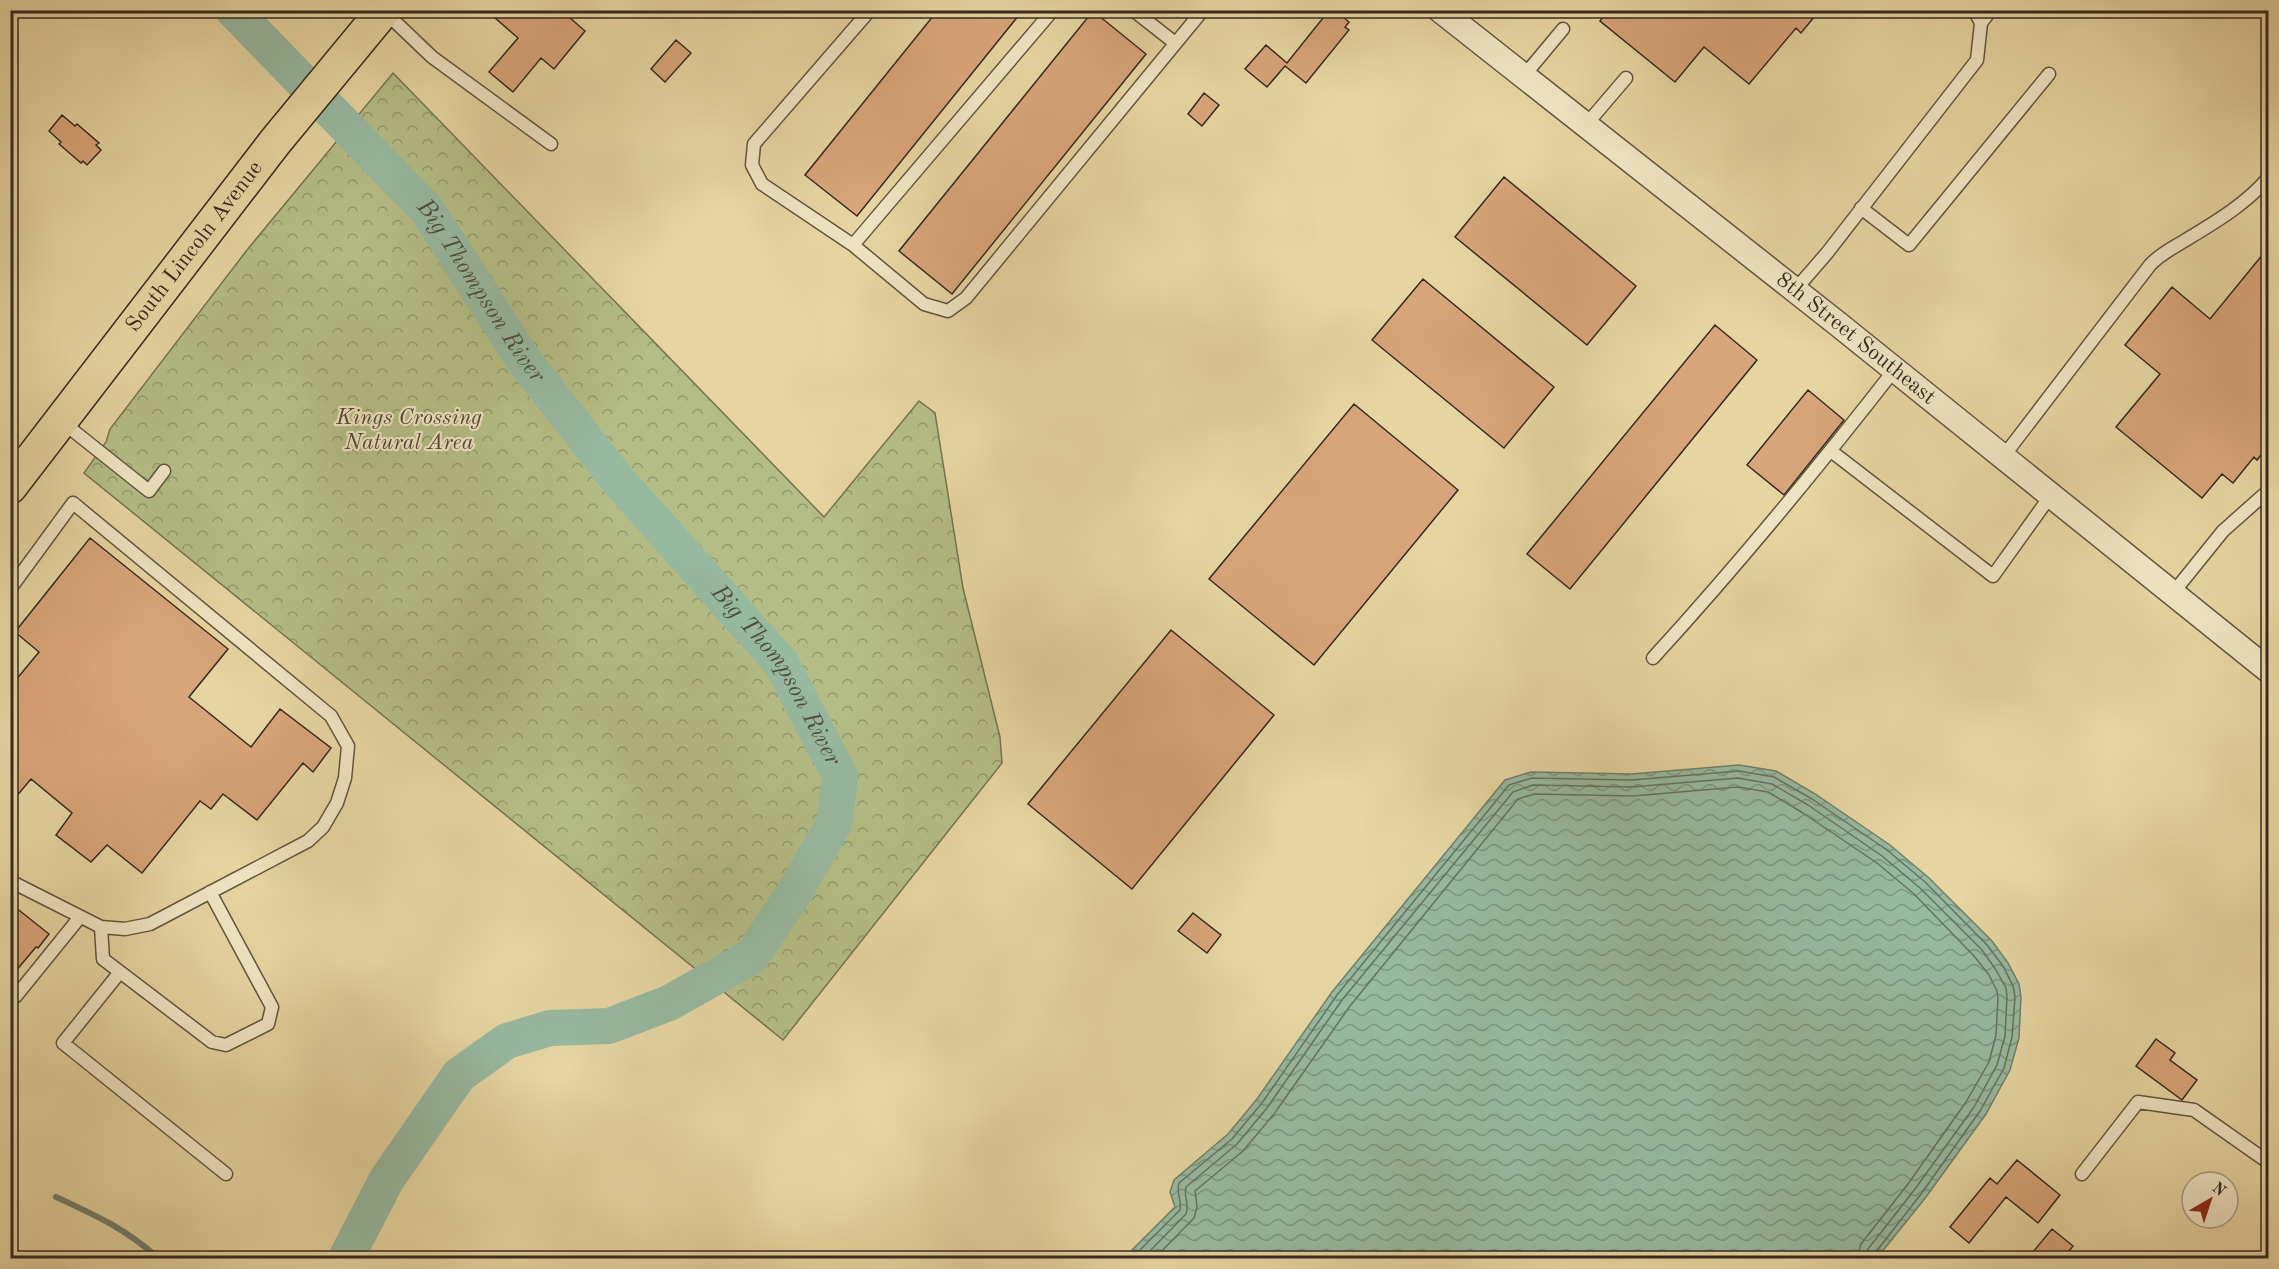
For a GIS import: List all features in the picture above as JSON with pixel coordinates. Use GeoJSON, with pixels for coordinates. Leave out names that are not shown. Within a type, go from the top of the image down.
{"type":"FeatureCollection","features":[{"type":"Feature","properties":{"kind":"highway","name":"South Lincoln Avenue"},"geometry":{"type":"LineString","coordinates":[[10,487],[275,142],[384,11]]}},
{"type":"Feature","properties":{"kind":"street","name":"8th Street Southeast"},"geometry":{"type":"LineString","coordinates":[[1454,18],[1523,76],[1895,369],[2268,670]]}},
{"type":"Feature","properties":{"kind":"lane"},"geometry":{"type":"LineString","coordinates":[[870,10],[754,144],[752,165],[762,184],[853,245],[924,304],[948,311],[966,298],[1203,10]]}},
{"type":"Feature","properties":{"kind":"lane"},"geometry":{"type":"LineString","coordinates":[[853,245],[1053,10]]}},
{"type":"Feature","properties":{"kind":"lane"},"geometry":{"type":"LineString","coordinates":[[1133,10],[1175,43]]}},
{"type":"Feature","properties":{"kind":"lane"},"geometry":{"type":"LineString","coordinates":[[1974,10],[1981,23]]}},
{"type":"Feature","properties":{"kind":"lane"},"geometry":{"type":"LineString","coordinates":[[1795,290],[1977,60],[1981,23],[1991,10]]}},
{"type":"Feature","properties":{"kind":"lane"},"geometry":{"type":"LineString","coordinates":[[384,11],[432,57],[551,144]]}},
{"type":"Feature","properties":{"kind":"lane"},"geometry":{"type":"LineString","coordinates":[[1523,76],[1563,29]]}},
{"type":"Feature","properties":{"kind":"lane"},"geometry":{"type":"LineString","coordinates":[[1861,208],[1909,245],[2049,74]]}},
{"type":"Feature","properties":{"kind":"lane"},"geometry":{"type":"LineString","coordinates":[[1586,126],[1626,78]]}},
{"type":"Feature","properties":{"kind":"lane"},"geometry":{"type":"LineString","coordinates":[[2004,457],[2150,265],[2158,257],[2210,225],[2256,192],[2268,178]]}},
{"type":"Feature","properties":{"kind":"lane"},"geometry":{"type":"LineString","coordinates":[[1653,658],[1730,574],[1831,452],[1895,369]]}},
{"type":"Feature","properties":{"kind":"lane"},"geometry":{"type":"LineString","coordinates":[[60,421],[149,490],[164,471]]}},
{"type":"Feature","properties":{"kind":"lane"},"geometry":{"type":"LineString","coordinates":[[1831,452],[1993,576],[2051,495]]}},
{"type":"Feature","properties":{"kind":"lane"},"geometry":{"type":"LineString","coordinates":[[2173,593],[2223,531],[2268,491]]}},
{"type":"Feature","properties":{"kind":"lane"},"geometry":{"type":"LineString","coordinates":[[10,589],[73,503],[331,716],[348,746],[345,778],[337,803],[323,827],[308,841],[150,924],[125,929],[101,927],[10,881]]}},
{"type":"Feature","properties":{"kind":"lane"},"geometry":{"type":"LineString","coordinates":[[101,927],[103,959],[212,1042],[226,1045],[267,1024],[272,1006],[210,892]]}},
{"type":"Feature","properties":{"kind":"lane"},"geometry":{"type":"LineString","coordinates":[[16,996],[80,917]]}},
{"type":"Feature","properties":{"kind":"lane"},"geometry":{"type":"LineString","coordinates":[[120,972],[63,1043],[226,1174]]}},
{"type":"Feature","properties":{"kind":"lane"},"geometry":{"type":"LineString","coordinates":[[2082,1174],[2138,1102],[2194,1110],[2268,1162]]}},
{"type":"Feature","properties":{"kind":"green space","name":"Kings Crossing Natural Area"},"geometry":{"type":"Polygon","coordinates":[[[393,73],[824,517],[919,401],[935,413],[963,588],[1000,737],[1002,763],[783,1040],[84,473],[106,442],[110,429],[247,250],[393,73]]]}},
{"type":"Feature","properties":{"kind":"water"},"geometry":{"type":"Polygon","coordinates":[[[1739,765],[1776,771],[1815,794],[1890,845],[1929,878],[1992,941],[2008,963],[2019,984],[2021,997],[2019,1038],[2010,1070],[1986,1114],[1926,1197],[1877,1258],[1124,1258],[1175,1207],[1170,1192],[1174,1180],[1228,1134],[1257,1099],[1332,992],[1505,780],[1531,772],[1632,774],[1739,765]]]}},
{"type":"Feature","properties":{"kind":"building"},"geometry":{"type":"Polygon","coordinates":[[[486,10],[561,10],[585,31],[554,69],[541,58],[513,92],[489,72],[518,38],[486,10]]]}},
{"type":"Feature","properties":{"kind":"building"},"geometry":{"type":"Polygon","coordinates":[[[938,10],[1023,10],[857,216],[805,175],[938,10]]]}},
{"type":"Feature","properties":{"kind":"building"},"geometry":{"type":"Polygon","coordinates":[[[1608,10],[1820,10],[1801,33],[1796,28],[1749,84],[1704,47],[1675,82],[1600,21],[1608,10]]]}},
{"type":"Feature","properties":{"kind":"building"},"geometry":{"type":"Polygon","coordinates":[[[1093,11],[1146,54],[952,294],[899,251],[1093,11]]]}},
{"type":"Feature","properties":{"kind":"building"},"geometry":{"type":"Polygon","coordinates":[[[1336,11],[1349,22],[1345,27],[1349,30],[1306,83],[1285,66],[1267,87],[1245,69],[1266,45],[1287,63],[1327,13],[1332,16],[1336,11]]]}},
{"type":"Feature","properties":{"kind":"building"},"geometry":{"type":"Polygon","coordinates":[[[676,40],[691,53],[665,82],[651,69],[676,40]]]}},
{"type":"Feature","properties":{"kind":"building"},"geometry":{"type":"Polygon","coordinates":[[[1204,93],[1219,105],[1202,126],[1188,114],[1204,93]]]}},
{"type":"Feature","properties":{"kind":"building"},"geometry":{"type":"Polygon","coordinates":[[[62,115],[75,126],[77,124],[99,143],[96,145],[101,150],[87,165],[83,161],[81,163],[59,144],[61,142],[49,131],[62,115]]]}},
{"type":"Feature","properties":{"kind":"building"},"geometry":{"type":"Polygon","coordinates":[[[1504,177],[1636,286],[1587,345],[1455,237],[1504,177]]]}},
{"type":"Feature","properties":{"kind":"building"},"geometry":{"type":"Polygon","coordinates":[[[2268,248],[2268,446],[2257,460],[2254,457],[2233,483],[2222,474],[2202,498],[2116,427],[2160,374],[2125,345],[2172,287],[2210,319],[2268,248]]]}},
{"type":"Feature","properties":{"kind":"building"},"geometry":{"type":"Polygon","coordinates":[[[1423,279],[1554,387],[1504,448],[1372,340],[1423,279]]]}},
{"type":"Feature","properties":{"kind":"building"},"geometry":{"type":"Polygon","coordinates":[[[1715,325],[1757,360],[1570,589],[1527,554],[1715,325]]]}},
{"type":"Feature","properties":{"kind":"building"},"geometry":{"type":"Polygon","coordinates":[[[1808,390],[1844,420],[1784,495],[1747,465],[1808,390]]]}},
{"type":"Feature","properties":{"kind":"building"},"geometry":{"type":"Polygon","coordinates":[[[1354,404],[1458,490],[1314,665],[1209,579],[1354,404]]]}},
{"type":"Feature","properties":{"kind":"building"},"geometry":{"type":"Polygon","coordinates":[[[90,538],[228,649],[189,697],[251,747],[280,709],[331,748],[313,772],[303,763],[257,820],[223,794],[211,809],[200,801],[142,873],[107,845],[91,862],[56,835],[72,813],[31,779],[10,804],[10,687],[39,652],[15,632],[90,538]]]}},
{"type":"Feature","properties":{"kind":"building"},"geometry":{"type":"Polygon","coordinates":[[[1171,630],[1274,715],[1132,889],[1028,804],[1171,630]]]}},
{"type":"Feature","properties":{"kind":"building"},"geometry":{"type":"Polygon","coordinates":[[[10,903],[49,934],[10,978],[10,903]]]}},
{"type":"Feature","properties":{"kind":"building"},"geometry":{"type":"Polygon","coordinates":[[[1193,913],[1221,935],[1207,953],[1178,931],[1193,913]]]}},
{"type":"Feature","properties":{"kind":"building"},"geometry":{"type":"Polygon","coordinates":[[[2156,1039],[2175,1053],[2170,1060],[2197,1080],[2182,1100],[2136,1066],[2156,1039]]]}},
{"type":"Feature","properties":{"kind":"building"},"geometry":{"type":"Polygon","coordinates":[[[2017,1160],[2060,1195],[2038,1223],[2006,1197],[1969,1243],[1950,1227],[1990,1178],[1997,1184],[2017,1160]]]}},
{"type":"Feature","properties":{"kind":"building"},"geometry":{"type":"Polygon","coordinates":[[[2052,1229],[2073,1246],[2063,1258],[2028,1258],[2052,1229]]]}},
{"type":"Feature","properties":{"kind":"waterway","name":"Big Thompson River"},"geometry":{"type":"LineString","coordinates":[[233,10],[427,210],[522,358],[616,478],[781,663],[840,776],[834,824],[794,893],[751,957],[669,1003],[609,1026],[550,1028],[507,1041],[459,1075],[387,1179],[346,1258]]}},
{"type":"Feature","properties":{"kind":"waterway"},"geometry":{"type":"LineString","coordinates":[[56,1197],[122,1231],[158,1258]]}}]}
